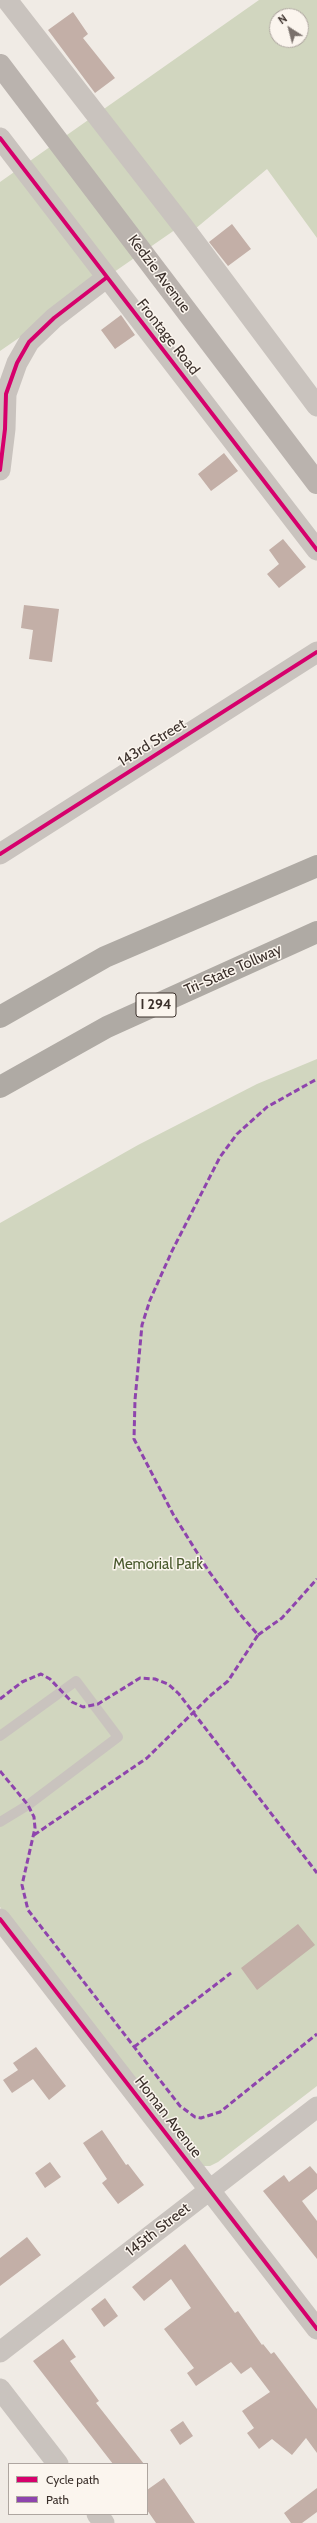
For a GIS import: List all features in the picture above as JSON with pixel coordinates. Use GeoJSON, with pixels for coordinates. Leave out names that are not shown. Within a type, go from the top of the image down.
{"type":"FeatureCollection","features":[{"type":"Feature","properties":{"kind":"highway"},"geometry":{"type":"LineString","coordinates":[[0,1017],[105,957],[317,866]]}},
{"type":"Feature","properties":{"kind":"highway","name":"Tri-State Tollway"},"geometry":{"type":"LineString","coordinates":[[0,1087],[107,1027],[317,932]]}},
{"type":"Feature","properties":{"kind":"main road","name":"Kedzie Avenue"},"geometry":{"type":"LineString","coordinates":[[0,65],[317,483]]}},
{"type":"Feature","properties":{"kind":"street"},"geometry":{"type":"LineString","coordinates":[[8,0],[178,219],[317,406]]}},
{"type":"Feature","properties":{"kind":"street","name":"Frontage Road"},"geometry":{"type":"LineString","coordinates":[[0,138],[106,278],[317,550]]}},
{"type":"Feature","properties":{"kind":"street"},"geometry":{"type":"LineString","coordinates":[[0,470],[5,429],[6,394],[17,363],[34,337],[54,318],[106,278]]}},
{"type":"Feature","properties":{"kind":"street","name":"143rd Street"},"geometry":{"type":"LineString","coordinates":[[0,854],[317,652]]}},
{"type":"Feature","properties":{"kind":"street","name":"Homan Avenue"},"geometry":{"type":"LineString","coordinates":[[0,1919],[317,2329]]}},
{"type":"Feature","properties":{"kind":"street","name":"145th Street"},"geometry":{"type":"LineString","coordinates":[[0,2352],[317,2107]]}},
{"type":"Feature","properties":{"kind":"street"},"geometry":{"type":"LineString","coordinates":[[0,2389],[57,2463]]}},
{"type":"Feature","properties":{"kind":"street"},"geometry":{"type":"LineString","coordinates":[[98,2515],[104,2523]]}},
{"type":"Feature","properties":{"kind":"lane"},"geometry":{"type":"LineString","coordinates":[[0,1736],[76,1681],[118,1737],[28,1806],[0,1822]]}},
{"type":"Feature","properties":{"kind":"green space"},"geometry":{"type":"Polygon","coordinates":[[[259,0],[317,0],[317,238],[267,169],[189,234],[182,225],[0,351],[0,182],[259,0]]]}},
{"type":"Feature","properties":{"kind":"green space","name":"Memorial Park"},"geometry":{"type":"Polygon","coordinates":[[[317,1059],[317,2086],[218,2162],[210,2166],[201,2166],[0,1907],[0,1223],[138,1145],[257,1084],[317,1059]]]}},
{"type":"Feature","properties":{"kind":"building"},"geometry":{"type":"Polygon","coordinates":[[[73,12],[88,34],[83,38],[115,78],[95,93],[48,30],[73,12]]]}},
{"type":"Feature","properties":{"kind":"building"},"geometry":{"type":"Polygon","coordinates":[[[232,224],[251,249],[228,266],[209,242],[232,224]]]}},
{"type":"Feature","properties":{"kind":"building"},"geometry":{"type":"Polygon","coordinates":[[[121,315],[135,335],[115,349],[101,330],[121,315]]]}},
{"type":"Feature","properties":{"kind":"building"},"geometry":{"type":"Polygon","coordinates":[[[224,453],[238,471],[211,491],[198,474],[224,453]]]}},
{"type":"Feature","properties":{"kind":"building"},"geometry":{"type":"Polygon","coordinates":[[[283,539],[306,567],[279,588],[267,574],[279,564],[269,550],[283,539]]]}},
{"type":"Feature","properties":{"kind":"building"},"geometry":{"type":"Polygon","coordinates":[[[24,605],[59,609],[52,662],[29,659],[33,630],[21,628],[24,605]]]}},
{"type":"Feature","properties":{"kind":"building"},"geometry":{"type":"Polygon","coordinates":[[[298,1924],[315,1945],[257,1990],[241,1968],[298,1924]]]}},
{"type":"Feature","properties":{"kind":"building"},"geometry":{"type":"Polygon","coordinates":[[[36,2047],[66,2086],[49,2100],[33,2079],[12,2093],[3,2080],[18,2070],[13,2063],[36,2047]]]}},
{"type":"Feature","properties":{"kind":"building"},"geometry":{"type":"Polygon","coordinates":[[[102,2130],[126,2165],[128,2164],[144,2185],[118,2204],[102,2183],[107,2179],[83,2143],[102,2130]]]}},
{"type":"Feature","properties":{"kind":"building"},"geometry":{"type":"Polygon","coordinates":[[[50,2162],[61,2177],[45,2188],[35,2173],[50,2162]]]}},
{"type":"Feature","properties":{"kind":"building"},"geometry":{"type":"Polygon","coordinates":[[[310,2166],[317,2174],[317,2189],[302,2201],[317,2221],[317,2259],[263,2191],[284,2175],[289,2182],[310,2166]]]}},
{"type":"Feature","properties":{"kind":"building"},"geometry":{"type":"Polygon","coordinates":[[[27,2237],[41,2255],[0,2286],[0,2258],[27,2237]]]}},
{"type":"Feature","properties":{"kind":"building"},"geometry":{"type":"Polygon","coordinates":[[[185,2244],[235,2313],[238,2311],[262,2345],[263,2344],[271,2354],[274,2352],[317,2409],[317,2453],[306,2438],[292,2455],[272,2439],[259,2449],[247,2433],[254,2428],[242,2411],[270,2392],[251,2367],[241,2374],[231,2362],[196,2386],[187,2373],[194,2368],[164,2329],[191,2308],[171,2279],[144,2301],[132,2287],[185,2244]]]}},
{"type":"Feature","properties":{"kind":"building"},"geometry":{"type":"Polygon","coordinates":[[[105,2298],[118,2316],[104,2327],[91,2309],[105,2298]]]}},
{"type":"Feature","properties":{"kind":"building"},"geometry":{"type":"Polygon","coordinates":[[[63,2339],[76,2357],[70,2361],[99,2401],[96,2403],[143,2463],[112,2463],[33,2361],[63,2339]]]}},
{"type":"Feature","properties":{"kind":"building"},"geometry":{"type":"Polygon","coordinates":[[[183,2421],[193,2436],[180,2445],[170,2430],[183,2421]]]}},
{"type":"Feature","properties":{"kind":"building"},"geometry":{"type":"Polygon","coordinates":[[[164,2478],[195,2523],[156,2523],[148,2511],[148,2489],[164,2478]]]}},
{"type":"Feature","properties":{"kind":"building"},"geometry":{"type":"Polygon","coordinates":[[[317,2488],[317,2512],[302,2523],[291,2523],[284,2513],[317,2488]]]}},
{"type":"Feature","properties":{"kind":"marked path"},"geometry":{"type":"LineString","coordinates":[[34,1835],[147,1758],[211,1695],[228,1681],[258,1635],[239,1613],[208,1570],[173,1514],[134,1439],[135,1400],[142,1325],[150,1300],[172,1251],[220,1157],[237,1134],[267,1107],[317,1079]]}},
{"type":"Feature","properties":{"kind":"marked path"},"geometry":{"type":"LineString","coordinates":[[258,1635],[282,1618],[317,1579]]}},
{"type":"Feature","properties":{"kind":"marked path"},"geometry":{"type":"LineString","coordinates":[[0,1699],[22,1682],[41,1674],[50,1679],[72,1702],[83,1707],[98,1704],[140,1678],[155,1679],[168,1684],[179,1694],[317,1873]]}},
{"type":"Feature","properties":{"kind":"marked path"},"geometry":{"type":"LineString","coordinates":[[0,1771],[28,1805],[34,1817],[35,1828],[22,1885],[28,1910],[180,2106],[195,2117],[201,2118],[220,2112],[317,2034]]}},
{"type":"Feature","properties":{"kind":"marked path"},"geometry":{"type":"LineString","coordinates":[[134,2047],[231,1973]]}},
{"type":"Feature","properties":{"kind":"cycle path"},"geometry":{"type":"LineString","coordinates":[[0,138],[317,550]]}},
{"type":"Feature","properties":{"kind":"cycle path"},"geometry":{"type":"LineString","coordinates":[[0,470],[5,429],[6,394],[17,363],[29,342],[54,318],[106,278]]}},
{"type":"Feature","properties":{"kind":"cycle path"},"geometry":{"type":"LineString","coordinates":[[0,854],[317,652]]}},
{"type":"Feature","properties":{"kind":"cycle path"},"geometry":{"type":"LineString","coordinates":[[0,1919],[317,2329]]}}]}
